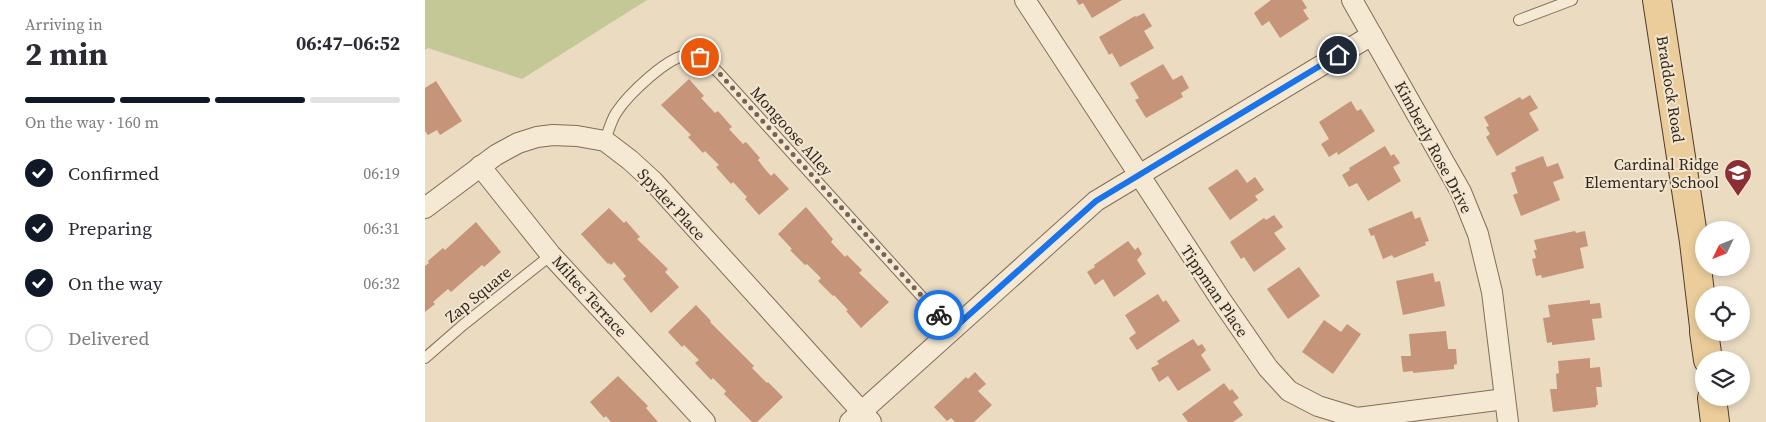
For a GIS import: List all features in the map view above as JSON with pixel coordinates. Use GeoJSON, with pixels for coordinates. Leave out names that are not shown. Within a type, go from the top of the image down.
{"type":"FeatureCollection","features":[{"type":"Feature","properties":{"kind":"main road","name":"Braddock Road"},"geometry":{"type":"LineString","coordinates":[[1657,0],[1699,286]]}},
{"type":"Feature","properties":{"kind":"main road"},"geometry":{"type":"LineString","coordinates":[[1713,406],[1715,422]]}},
{"type":"Feature","properties":{"kind":"street","name":"Tippman Place"},"geometry":{"type":"LineString","coordinates":[[1025,0],[1221,300],[1268,368],[1289,391],[1318,406],[1357,418],[1505,399]]}},
{"type":"Feature","properties":{"kind":"street","name":"Kimberly Rose Drive"},"geometry":{"type":"LineString","coordinates":[[1352,0],[1461,192],[1478,234],[1492,292],[1507,422]]}},
{"type":"Feature","properties":{"kind":"street"},"geometry":{"type":"LineString","coordinates":[[861,418],[952,330],[1096,201],[1372,35]]}},
{"type":"Feature","properties":{"kind":"street","name":"Spyder Place"},"geometry":{"type":"LineString","coordinates":[[425,208],[480,166],[518,143],[537,137],[553,135],[577,136],[605,141],[653,181],[861,418]]}},
{"type":"Feature","properties":{"kind":"street","name":"Miltec Terrace"},"geometry":{"type":"LineString","coordinates":[[480,166],[551,255],[705,422]]}},
{"type":"Feature","properties":{"kind":"lane"},"geometry":{"type":"LineString","coordinates":[[1519,20],[1572,0]]}},
{"type":"Feature","properties":{"kind":"lane","name":"Mongoose Alley"},"geometry":{"type":"LineString","coordinates":[[605,141],[615,115],[623,103],[652,76],[681,56],[691,55],[700,57],[719,73],[952,330]]}},
{"type":"Feature","properties":{"kind":"lane","name":"Zap Square"},"geometry":{"type":"LineString","coordinates":[[425,358],[551,255]]}},
{"type":"Feature","properties":{"kind":"green space"},"geometry":{"type":"Polygon","coordinates":[[[425,0],[647,0],[522,79],[428,48],[425,50],[425,0]]]}},
{"type":"Feature","properties":{"kind":"building"},"geometry":{"type":"Polygon","coordinates":[[[1076,0],[1122,0],[1092,18],[1083,3],[1079,5],[1076,0]]]}},
{"type":"Feature","properties":{"kind":"building"},"geometry":{"type":"Polygon","coordinates":[[[1271,0],[1302,0],[1307,8],[1303,10],[1309,19],[1280,38],[1269,21],[1262,26],[1254,13],[1271,0]]]}},
{"type":"Feature","properties":{"kind":"building"},"geometry":{"type":"Polygon","coordinates":[[[1144,13],[1152,26],[1144,31],[1154,48],[1120,67],[1112,53],[1109,55],[1099,37],[1135,16],[1144,13]]]}},
{"type":"Feature","properties":{"kind":"building"},"geometry":{"type":"Polygon","coordinates":[[[1163,64],[1173,80],[1182,75],[1189,88],[1181,93],[1183,97],[1146,118],[1135,100],[1139,98],[1130,83],[1163,64]]]}},
{"type":"Feature","properties":{"kind":"building"},"geometry":{"type":"Polygon","coordinates":[[[689,79],[704,96],[701,98],[715,113],[718,111],[732,127],[729,129],[743,144],[746,142],[760,158],[758,160],[771,176],[774,173],[789,189],[759,215],[745,199],[747,197],[733,182],[731,184],[716,167],[719,165],[705,151],[703,153],[688,137],[691,135],[661,105],[689,79]]]}},
{"type":"Feature","properties":{"kind":"building"},"geometry":{"type":"Polygon","coordinates":[[[436,81],[462,121],[440,135],[437,130],[428,135],[425,131],[425,88],[436,81]]]}},
{"type":"Feature","properties":{"kind":"building"},"geometry":{"type":"Polygon","coordinates":[[[1530,95],[1538,108],[1529,113],[1539,130],[1497,156],[1486,137],[1490,134],[1486,127],[1489,126],[1484,117],[1520,97],[1522,100],[1530,95]]]}},
{"type":"Feature","properties":{"kind":"building"},"geometry":{"type":"Polygon","coordinates":[[[1351,101],[1357,111],[1361,109],[1375,131],[1338,155],[1337,152],[1329,157],[1321,144],[1329,139],[1319,122],[1351,101]]]}},
{"type":"Feature","properties":{"kind":"building"},"geometry":{"type":"Polygon","coordinates":[[[1385,146],[1391,156],[1394,154],[1400,163],[1393,167],[1401,181],[1368,201],[1357,183],[1349,187],[1342,175],[1350,170],[1349,168],[1385,146]]]}},
{"type":"Feature","properties":{"kind":"building"},"geometry":{"type":"Polygon","coordinates":[[[1543,156],[1547,167],[1558,163],[1564,178],[1553,182],[1560,200],[1521,216],[1513,195],[1518,193],[1511,173],[1516,171],[1515,167],[1543,156]]]}},
{"type":"Feature","properties":{"kind":"building"},"geometry":{"type":"Polygon","coordinates":[[[1237,169],[1247,183],[1255,177],[1264,190],[1255,196],[1258,200],[1230,220],[1208,188],[1237,169]]]}},
{"type":"Feature","properties":{"kind":"building"},"geometry":{"type":"Polygon","coordinates":[[[806,207],[833,239],[831,242],[845,257],[847,255],[862,270],[859,273],[889,302],[861,328],[846,311],[848,310],[818,281],[821,278],[790,250],[792,249],[778,234],[806,207]]]}},
{"type":"Feature","properties":{"kind":"building"},"geometry":{"type":"Polygon","coordinates":[[[609,208],[624,223],[626,221],[640,237],[637,239],[668,269],[665,272],[679,287],[651,313],[623,279],[626,276],[614,262],[611,265],[608,264],[581,234],[609,208]]]}},
{"type":"Feature","properties":{"kind":"building"},"geometry":{"type":"Polygon","coordinates":[[[1412,211],[1415,219],[1420,217],[1429,241],[1425,242],[1426,245],[1394,258],[1392,255],[1383,259],[1374,235],[1371,236],[1368,229],[1412,211]]]}},
{"type":"Feature","properties":{"kind":"building"},"geometry":{"type":"Polygon","coordinates":[[[1274,215],[1283,227],[1274,233],[1286,249],[1254,272],[1244,257],[1241,259],[1230,242],[1264,218],[1266,220],[1274,215]]]}},
{"type":"Feature","properties":{"kind":"building"},"geometry":{"type":"Polygon","coordinates":[[[476,222],[501,252],[484,267],[482,265],[451,292],[448,289],[425,312],[425,266],[443,248],[445,250],[476,222]]]}},
{"type":"Feature","properties":{"kind":"building"},"geometry":{"type":"Polygon","coordinates":[[[1575,231],[1576,233],[1585,231],[1588,246],[1580,248],[1584,268],[1542,278],[1541,275],[1536,276],[1532,259],[1536,258],[1534,250],[1537,250],[1534,240],[1575,231]]]}},
{"type":"Feature","properties":{"kind":"building"},"geometry":{"type":"Polygon","coordinates":[[[1128,241],[1135,250],[1138,247],[1142,254],[1137,260],[1146,274],[1114,297],[1103,279],[1095,285],[1087,272],[1128,241]]]}},
{"type":"Feature","properties":{"kind":"building"},"geometry":{"type":"Polygon","coordinates":[[[1299,267],[1320,296],[1288,319],[1267,289],[1299,267]]]}},
{"type":"Feature","properties":{"kind":"building"},"geometry":{"type":"Polygon","coordinates":[[[1433,273],[1435,282],[1440,281],[1445,306],[1403,315],[1396,281],[1433,273]]]}},
{"type":"Feature","properties":{"kind":"building"},"geometry":{"type":"Polygon","coordinates":[[[1158,294],[1163,302],[1166,300],[1180,321],[1137,350],[1129,338],[1136,333],[1125,315],[1158,294]]]}},
{"type":"Feature","properties":{"kind":"building"},"geometry":{"type":"Polygon","coordinates":[[[1590,300],[1590,304],[1600,303],[1602,318],[1592,319],[1595,340],[1552,345],[1552,342],[1547,343],[1543,318],[1550,317],[1548,305],[1590,300]]]}},
{"type":"Feature","properties":{"kind":"building"},"geometry":{"type":"Polygon","coordinates":[[[696,305],[710,322],[754,366],[752,368],[783,397],[757,422],[752,422],[724,394],[726,391],[713,378],[711,380],[695,363],[699,360],[684,345],[682,347],[668,332],[696,305]]]}},
{"type":"Feature","properties":{"kind":"building"},"geometry":{"type":"Polygon","coordinates":[[[1324,320],[1341,332],[1347,324],[1361,334],[1333,374],[1302,352],[1324,320]]]}},
{"type":"Feature","properties":{"kind":"building"},"geometry":{"type":"Polygon","coordinates":[[[1446,331],[1448,349],[1456,349],[1457,364],[1454,365],[1454,369],[1413,373],[1413,371],[1403,372],[1401,356],[1411,356],[1409,334],[1446,331]]]}},
{"type":"Feature","properties":{"kind":"building"},"geometry":{"type":"Polygon","coordinates":[[[1193,339],[1198,346],[1202,344],[1206,350],[1201,355],[1211,370],[1178,391],[1168,376],[1159,382],[1151,368],[1159,364],[1157,361],[1193,339]]]}},
{"type":"Feature","properties":{"kind":"building"},"geometry":{"type":"Polygon","coordinates":[[[1590,358],[1590,368],[1600,367],[1602,387],[1596,387],[1598,405],[1596,407],[1553,412],[1550,389],[1557,389],[1556,374],[1559,373],[1558,361],[1590,358]]]}},
{"type":"Feature","properties":{"kind":"building"},"geometry":{"type":"Polygon","coordinates":[[[975,372],[986,384],[978,391],[992,405],[974,422],[955,422],[951,418],[947,421],[934,407],[966,377],[968,379],[975,372]]]}},
{"type":"Feature","properties":{"kind":"building"},"geometry":{"type":"Polygon","coordinates":[[[618,376],[648,406],[646,408],[658,422],[611,422],[606,416],[604,418],[590,402],[618,376]]]}},
{"type":"Feature","properties":{"kind":"building"},"geometry":{"type":"Polygon","coordinates":[[[1224,383],[1239,398],[1233,402],[1243,415],[1233,422],[1188,422],[1182,414],[1224,383]]]}},
{"type":"Feature","properties":{"kind":"way so far"},"geometry":{"type":"LineString","coordinates":[[700,57],[719,73],[939,315]]}},
{"type":"Feature","properties":{"kind":"place","name":"Cardinal Ridge Elementary School"},"geometry":{"type":"Point","coordinates":[1738,197]}},
{"type":"Feature","properties":{"kind":"route"},"geometry":{"type":"LineString","coordinates":[[939,315],[952,330],[1096,201],[1338,55]]}}]}
